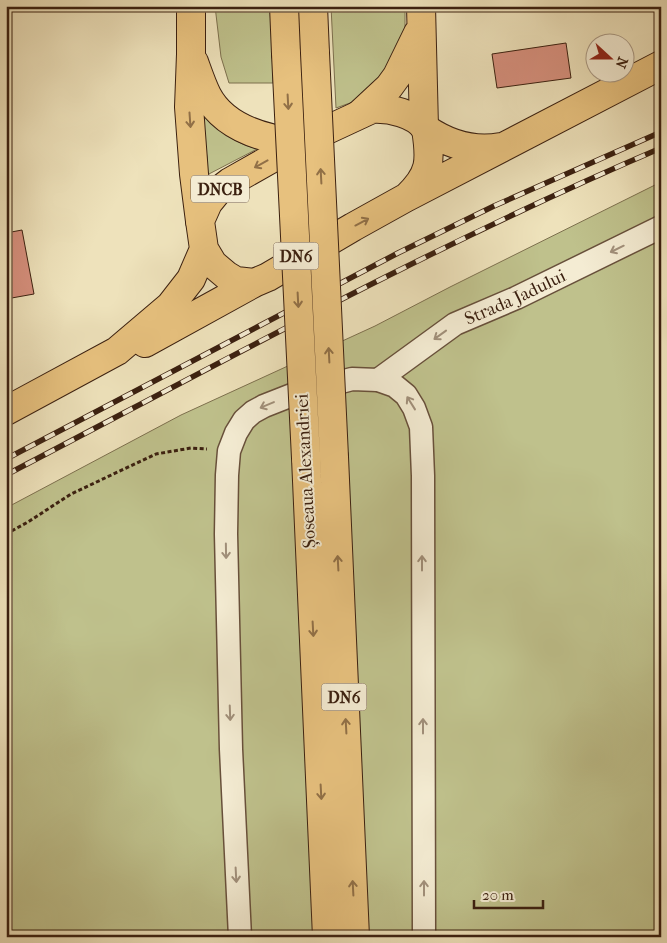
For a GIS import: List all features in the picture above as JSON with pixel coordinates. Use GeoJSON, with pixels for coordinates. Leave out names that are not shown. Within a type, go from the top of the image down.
{"type":"FeatureCollection","features":[{"type":"Feature","properties":{"kind":"main road"},"geometry":{"type":"LineString","coordinates":[[191,6],[189,107],[200,221]]}},
{"type":"Feature","properties":{"kind":"main road","name":"Șoseaua Alexandriei"},"geometry":{"type":"LineString","coordinates":[[284,6],[327,937]]}},
{"type":"Feature","properties":{"kind":"main road","name":"Șoseaua Alexandriei"},"geometry":{"type":"LineString","coordinates":[[313,6],[355,937]]}},
{"type":"Feature","properties":{"kind":"main road"},"geometry":{"type":"LineString","coordinates":[[360,114],[390,87],[397,76],[421,17]]}},
{"type":"Feature","properties":{"kind":"main road"},"geometry":{"type":"LineString","coordinates":[[421,17],[425,128]]}},
{"type":"Feature","properties":{"kind":"main road"},"geometry":{"type":"LineString","coordinates":[[191,54],[207,96],[228,120],[260,136],[278,141],[299,143]]}},
{"type":"Feature","properties":{"kind":"main road","name":"DNCB"},"geometry":{"type":"LineString","coordinates":[[118,351],[141,345],[254,282],[268,277],[407,197],[661,65]]}},
{"type":"Feature","properties":{"kind":"main road","name":"DNCB"},"geometry":{"type":"LineString","coordinates":[[254,282],[236,281],[213,264],[204,249],[200,221],[208,203],[217,192],[230,182],[299,143],[360,114],[385,108],[396,111],[444,141],[463,146],[492,149],[507,146]]}},
{"type":"Feature","properties":{"kind":"main road","name":"DNCB"},"geometry":{"type":"LineString","coordinates":[[407,197],[425,176],[429,150],[425,128]]}},
{"type":"Feature","properties":{"kind":"main road","name":"DNCB"},"geometry":{"type":"LineString","coordinates":[[6,411],[118,351],[170,306],[191,279],[204,249]]}},
{"type":"Feature","properties":{"kind":"street","name":"Strada Jadului"},"geometry":{"type":"LineString","coordinates":[[378,380],[455,324],[516,298],[661,227]]}},
{"type":"Feature","properties":{"kind":"street"},"geometry":{"type":"LineString","coordinates":[[240,937],[231,749],[228,628],[226,534],[229,451],[236,432],[244,420],[253,412],[292,395],[352,379],[378,380],[395,386],[406,395],[414,408],[421,427],[423,476],[424,937]]}},
{"type":"Feature","properties":{"kind":"path"},"geometry":{"type":"LineString","coordinates":[[6,534],[71,494],[156,454],[191,448],[229,451]]}},
{"type":"Feature","properties":{"kind":"green space"},"geometry":{"type":"Polygon","coordinates":[[[215,6],[271,6],[273,83],[229,83],[221,57],[215,6]]]}},
{"type":"Feature","properties":{"kind":"green space"},"geometry":{"type":"Polygon","coordinates":[[[331,6],[405,6],[405,40],[386,73],[361,99],[336,108],[331,6]]]}},
{"type":"Feature","properties":{"kind":"green space"},"geometry":{"type":"Polygon","coordinates":[[[198,105],[224,133],[246,146],[257,149],[207,175],[207,157],[198,105]]]}},
{"type":"Feature","properties":{"kind":"green space"},"geometry":{"type":"Polygon","coordinates":[[[661,182],[661,937],[6,937],[6,508],[181,415],[375,326],[661,182]]]}},
{"type":"Feature","properties":{"kind":"building"},"geometry":{"type":"Polygon","coordinates":[[[566,43],[571,78],[497,88],[492,54],[566,43]]]}},
{"type":"Feature","properties":{"kind":"building"},"geometry":{"type":"Polygon","coordinates":[[[22,230],[34,294],[6,299],[6,233],[22,230]]]}},
{"type":"Feature","properties":{"kind":"railway"},"geometry":{"type":"LineString","coordinates":[[6,459],[398,253],[494,206],[661,132]]}},
{"type":"Feature","properties":{"kind":"railway"},"geometry":{"type":"LineString","coordinates":[[6,475],[249,347],[412,264],[577,185],[661,148]]}}]}
